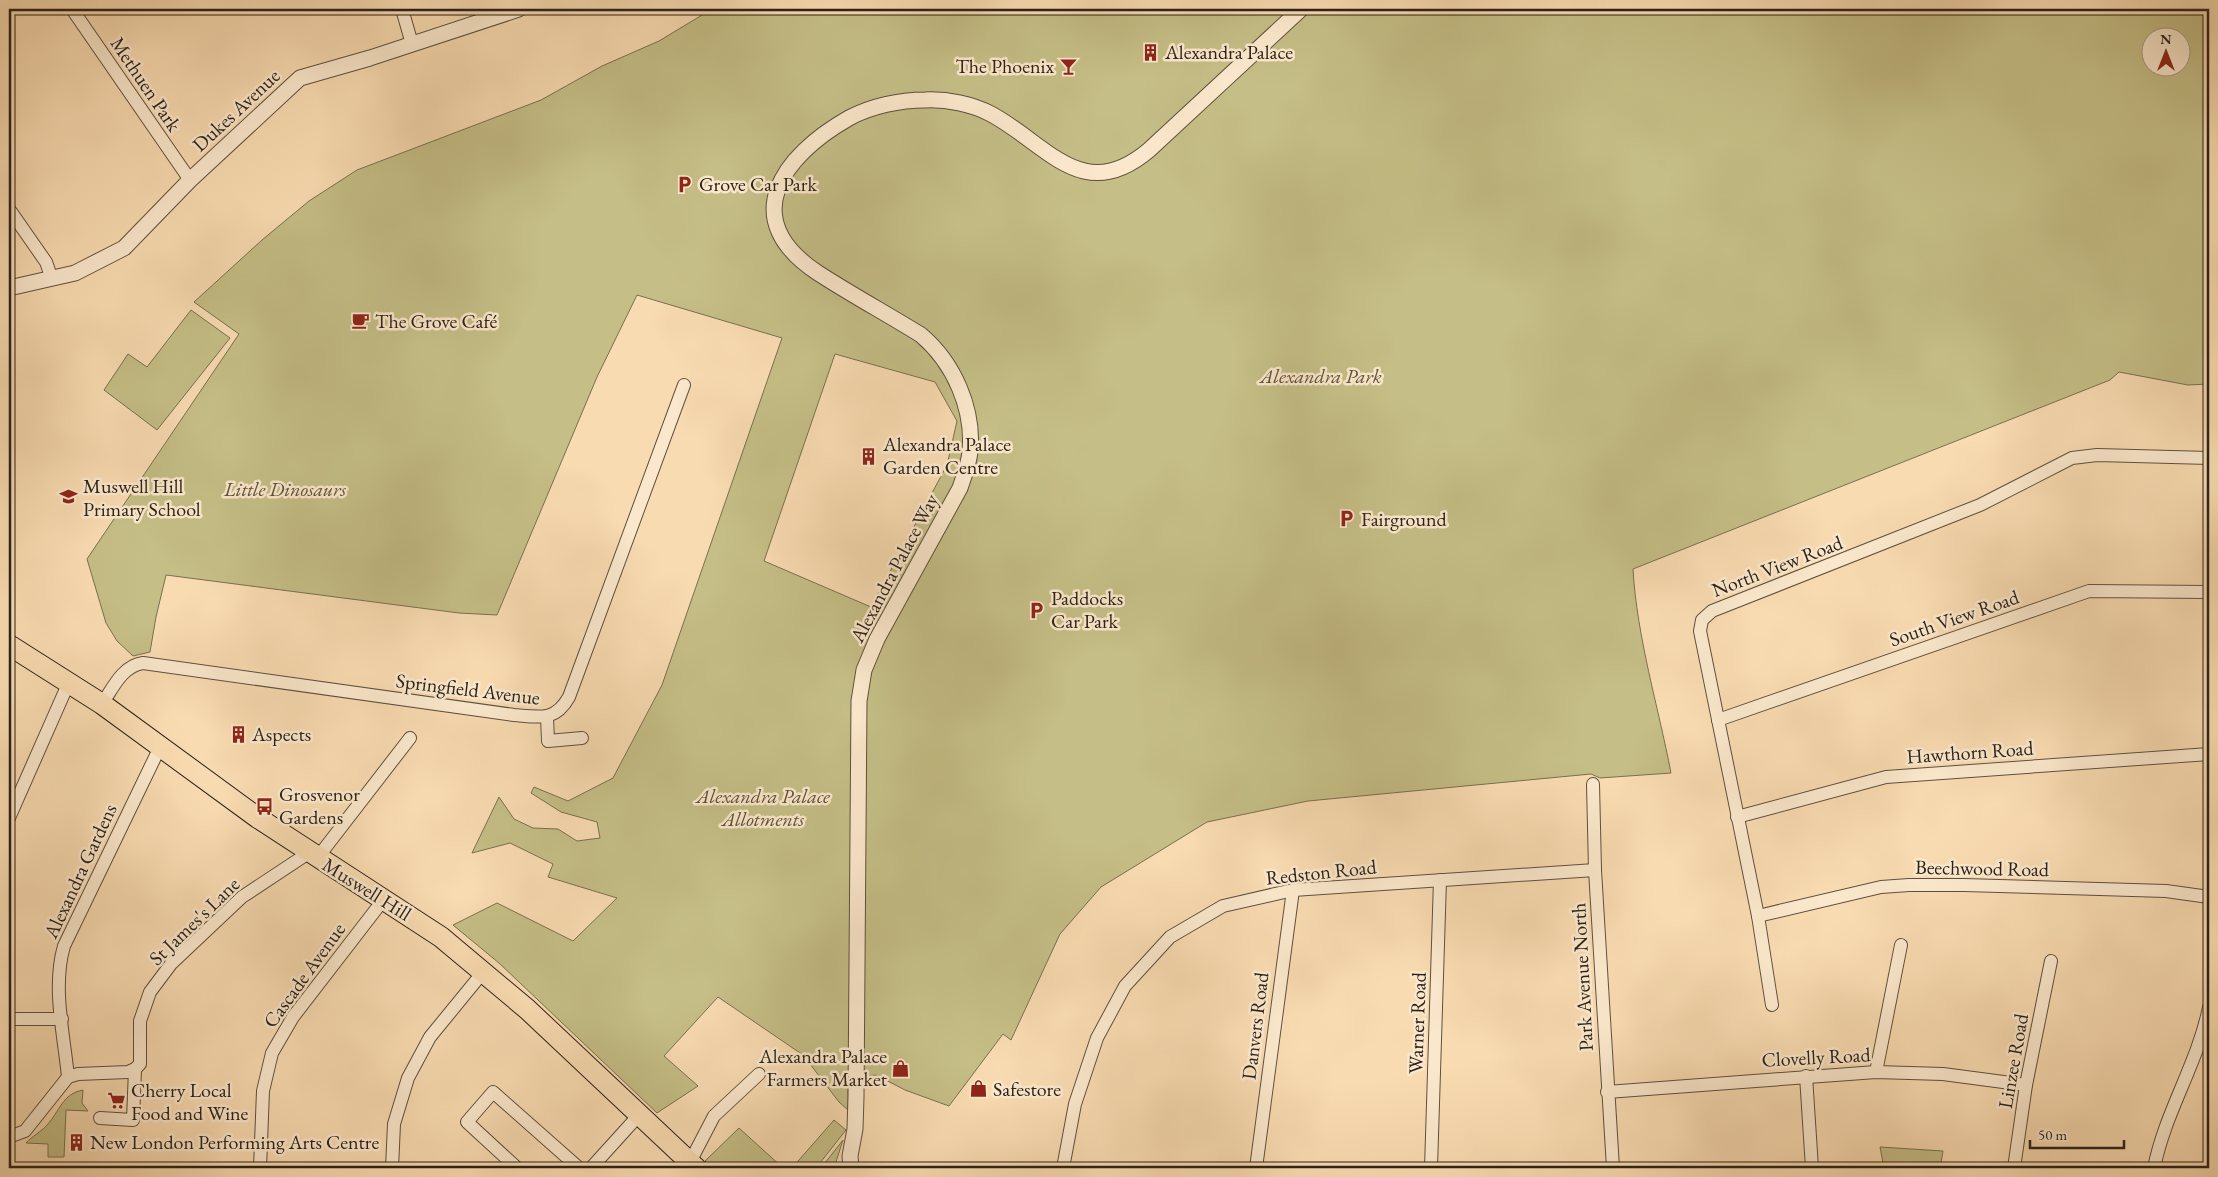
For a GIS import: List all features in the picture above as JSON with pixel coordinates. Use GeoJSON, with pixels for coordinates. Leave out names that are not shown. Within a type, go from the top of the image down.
{"type":"FeatureCollection","features":[{"type":"Feature","properties":{"kind":"main road","name":"Muswell Hill"},"geometry":{"type":"LineString","coordinates":[[9,645],[102,704],[258,818],[441,937],[484,971],[527,1009],[693,1165]]}},
{"type":"Feature","properties":{"kind":"street","name":"Methuen Park"},"geometry":{"type":"LineString","coordinates":[[72,9],[190,180]]}},
{"type":"Feature","properties":{"kind":"street"},"geometry":{"type":"LineString","coordinates":[[402,9],[412,44]]}},
{"type":"Feature","properties":{"kind":"street","name":"Dukes Avenue"},"geometry":{"type":"LineString","coordinates":[[9,288],[75,273],[124,248],[190,180],[300,78],[519,9]]}},
{"type":"Feature","properties":{"kind":"street","name":"Alexandra Palace Way"},"geometry":{"type":"LineString","coordinates":[[848,1164],[855,1129],[856,1097],[858,805],[861,684],[870,653],[960,488],[968,460],[970,430],[967,409],[958,384],[932,344],[921,335],[812,269],[785,244],[774,215],[777,190],[783,177],[801,153],[849,118],[890,104],[927,99],[949,101],[990,114],[1020,132],[1065,165],[1083,171],[1104,172],[1123,168],[1136,161],[1149,150],[1301,9]]}},
{"type":"Feature","properties":{"kind":"street"},"geometry":{"type":"LineString","coordinates":[[9,209],[46,262],[52,279]]}},
{"type":"Feature","properties":{"kind":"street","name":"Springfield Avenue"},"geometry":{"type":"LineString","coordinates":[[102,704],[125,670],[133,664],[143,663],[403,701],[547,717],[563,709],[569,698],[684,385]]}},
{"type":"Feature","properties":{"kind":"street","name":"North View Road"},"geometry":{"type":"LineString","coordinates":[[1772,1005],[1758,916],[1700,631],[1702,620],[1712,611],[1980,505],[2072,458],[2097,455],[2209,458]]}},
{"type":"Feature","properties":{"kind":"street","name":"South View Road"},"geometry":{"type":"LineString","coordinates":[[1718,720],[2089,591],[2209,592]]}},
{"type":"Feature","properties":{"kind":"street"},"geometry":{"type":"LineString","coordinates":[[9,818],[69,682]]}},
{"type":"Feature","properties":{"kind":"street"},"geometry":{"type":"LineString","coordinates":[[547,717],[548,741],[582,738]]}},
{"type":"Feature","properties":{"kind":"street"},"geometry":{"type":"LineString","coordinates":[[314,855],[410,738]]}},
{"type":"Feature","properties":{"kind":"street","name":"Alexandra Gardens"},"geometry":{"type":"LineString","coordinates":[[68,1077],[62,1019],[60,972],[64,946],[160,747]]}},
{"type":"Feature","properties":{"kind":"street","name":"Hawthorn Road"},"geometry":{"type":"LineString","coordinates":[[1737,817],[1886,777],[2209,754]]}},
{"type":"Feature","properties":{"kind":"street","name":"Park Avenue North"},"geometry":{"type":"LineString","coordinates":[[1593,784],[1595,870],[1613,1168]]}},
{"type":"Feature","properties":{"kind":"street","name":"St James's Lane"},"geometry":{"type":"LineString","coordinates":[[100,1118],[133,1120],[135,1069],[140,1064],[140,1021],[150,992],[171,964],[242,897],[314,855]]}},
{"type":"Feature","properties":{"kind":"street","name":"Redston Road"},"geometry":{"type":"LineString","coordinates":[[1063,1168],[1075,1104],[1097,1038],[1125,986],[1170,937],[1223,906],[1292,890],[1595,870]]}},
{"type":"Feature","properties":{"kind":"street","name":"Warner Road"},"geometry":{"type":"LineString","coordinates":[[1432,1168],[1440,880]]}},
{"type":"Feature","properties":{"kind":"street","name":"Beechwood Road"},"geometry":{"type":"LineString","coordinates":[[1758,916],[1881,887],[1909,885],[2166,892],[2209,897]]}},
{"type":"Feature","properties":{"kind":"street","name":"Danvers Road"},"geometry":{"type":"LineString","coordinates":[[1256,1168],[1292,890]]}},
{"type":"Feature","properties":{"kind":"street","name":"Cascade Avenue"},"geometry":{"type":"LineString","coordinates":[[260,1168],[263,1091],[272,1053],[293,1017],[384,899]]}},
{"type":"Feature","properties":{"kind":"street"},"geometry":{"type":"LineString","coordinates":[[1876,1072],[1901,945]]}},
{"type":"Feature","properties":{"kind":"street","name":"Linzee Road"},"geometry":{"type":"LineString","coordinates":[[2014,1168],[2026,1085],[2051,960]]}},
{"type":"Feature","properties":{"kind":"street"},"geometry":{"type":"LineString","coordinates":[[392,1168],[394,1124],[408,1078],[430,1037],[484,971]]}},
{"type":"Feature","properties":{"kind":"street"},"geometry":{"type":"LineString","coordinates":[[2154,1168],[2157,1153],[2176,1099],[2203,1049],[2209,1007]]}},
{"type":"Feature","properties":{"kind":"street"},"geometry":{"type":"LineString","coordinates":[[9,1019],[62,1019]]}},
{"type":"Feature","properties":{"kind":"street"},"geometry":{"type":"LineString","coordinates":[[9,1137],[25,1131],[68,1077],[78,1074],[128,1072],[135,1069]]}},
{"type":"Feature","properties":{"kind":"street","name":"Clovelly Road"},"geometry":{"type":"LineString","coordinates":[[1608,1092],[1876,1072],[1943,1074],[2026,1085]]}},
{"type":"Feature","properties":{"kind":"street"},"geometry":{"type":"LineString","coordinates":[[693,1165],[714,1116],[758,1074]]}},
{"type":"Feature","properties":{"kind":"street"},"geometry":{"type":"LineString","coordinates":[[1806,1076],[1812,1168]]}},
{"type":"Feature","properties":{"kind":"street"},"geometry":{"type":"LineString","coordinates":[[517,1168],[467,1122],[493,1092],[579,1168]]}},
{"type":"Feature","properties":{"kind":"street"},"geometry":{"type":"LineString","coordinates":[[591,1168],[640,1115]]}},
{"type":"Feature","properties":{"kind":"green space","name":"Alexandra Park"},"geometry":{"type":"Polygon","coordinates":[[[712,9],[2209,9],[2209,384],[2188,385],[2119,372],[2110,380],[1633,569],[1643,646],[1671,773],[1600,778],[1591,774],[1308,801],[1207,822],[1101,887],[1060,934],[1011,1040],[1003,1034],[949,1106],[905,1090],[876,1075],[848,1078],[848,1110],[839,1102],[803,1055],[718,997],[664,1056],[698,1086],[657,1113],[499,963],[453,925],[497,903],[573,941],[617,898],[548,877],[553,864],[510,843],[472,853],[499,797],[514,819],[533,828],[558,829],[577,841],[600,838],[597,822],[561,812],[531,793],[534,787],[568,801],[613,778],[662,685],[782,338],[637,295],[597,377],[497,615],[459,613],[166,575],[150,652],[133,656],[117,641],[106,623],[87,559],[239,334],[194,302],[262,240],[309,201],[357,170],[541,100],[602,66],[659,41],[712,9]],[[835,354],[764,561],[871,607],[947,465],[957,421],[935,382],[835,354]]]}},
{"type":"Feature","properties":{"kind":"green space"},"geometry":{"type":"Polygon","coordinates":[[[191,310],[230,338],[157,430],[104,390],[128,354],[147,367],[191,310]]]}},
{"type":"Feature","properties":{"kind":"green space"},"geometry":{"type":"Polygon","coordinates":[[[83,1090],[82,1103],[88,1111],[66,1110],[64,1157],[48,1157],[48,1144],[26,1143],[47,1125],[70,1095],[83,1090]]]}},
{"type":"Feature","properties":{"kind":"green space"},"geometry":{"type":"Polygon","coordinates":[[[834,1120],[846,1130],[816,1168],[792,1168],[834,1120]]]}},
{"type":"Feature","properties":{"kind":"green space"},"geometry":{"type":"Polygon","coordinates":[[[739,1128],[783,1168],[714,1168],[705,1161],[739,1128]]]}},
{"type":"Feature","properties":{"kind":"green space"},"geometry":{"type":"Polygon","coordinates":[[[843,1140],[834,1168],[821,1168],[843,1140]]]}},
{"type":"Feature","properties":{"kind":"green space"},"geometry":{"type":"Polygon","coordinates":[[[1880,1147],[1943,1151],[1940,1168],[1884,1168],[1880,1147]]]}},
{"type":"Feature","properties":{"kind":"place","name":"Alexandra Palace"},"geometry":{"type":"Point","coordinates":[1151,52]}},
{"type":"Feature","properties":{"kind":"place","name":"The Phoenix"},"geometry":{"type":"Point","coordinates":[1068,66]}},
{"type":"Feature","properties":{"kind":"place","name":"Grove Car Park"},"geometry":{"type":"Point","coordinates":[685,184]}},
{"type":"Feature","properties":{"kind":"place","name":"The Grove Café"},"geometry":{"type":"Point","coordinates":[361,321]}},
{"type":"Feature","properties":{"kind":"place","name":"Alexandra Palace Garden Centre"},"geometry":{"type":"Point","coordinates":[869,456]}},
{"type":"Feature","properties":{"kind":"place","name":"Muswell Hill Primary School"},"geometry":{"type":"Point","coordinates":[69,497]}},
{"type":"Feature","properties":{"kind":"place","name":"Fairground"},"geometry":{"type":"Point","coordinates":[1347,519]}},
{"type":"Feature","properties":{"kind":"place","name":"Paddocks Car Park"},"geometry":{"type":"Point","coordinates":[1037,610]}},
{"type":"Feature","properties":{"kind":"place","name":"Aspects"},"geometry":{"type":"Point","coordinates":[238,734]}},
{"type":"Feature","properties":{"kind":"place","name":"Grosvenor Gardens"},"geometry":{"type":"Point","coordinates":[265,806]}},
{"type":"Feature","properties":{"kind":"place","name":"Alexandra Palace Farmers Market"},"geometry":{"type":"Point","coordinates":[901,1068]}},
{"type":"Feature","properties":{"kind":"place","name":"Safestore"},"geometry":{"type":"Point","coordinates":[979,1089]}},
{"type":"Feature","properties":{"kind":"place","name":"Cherry Local Food and Wine"},"geometry":{"type":"Point","coordinates":[117,1101]}},
{"type":"Feature","properties":{"kind":"place","name":"New London Performing Arts Centre"},"geometry":{"type":"Point","coordinates":[76,1142]}},
{"type":"Feature","properties":{"kind":"park label","name":"Little Dinosaurs"},"geometry":{"type":"Point","coordinates":[285,489]}},
{"type":"Feature","properties":{"kind":"park label","name":"Alexandra Palace Allotments"},"geometry":{"type":"Point","coordinates":[763,808]}}]}
